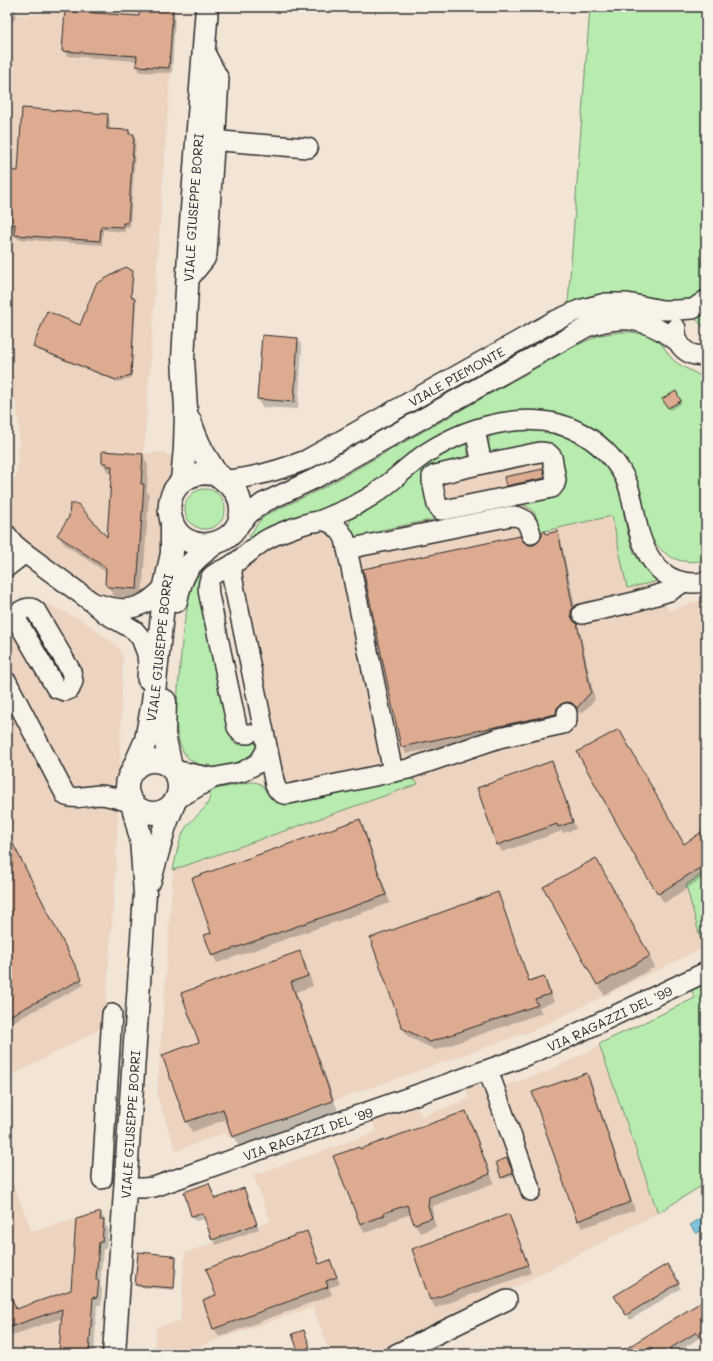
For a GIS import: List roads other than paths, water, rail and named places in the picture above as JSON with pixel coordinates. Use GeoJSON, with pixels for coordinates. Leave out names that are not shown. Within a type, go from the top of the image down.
{"type":"FeatureCollection","features":[{"type":"Feature","properties":{"kind":"main road","name":"VIALE GIUSEPPE BORRI"},"geometry":{"type":"LineString","coordinates":[[182,482],[185,452],[186,409],[183,359],[207,7]]}},
{"type":"Feature","properties":{"kind":"main road","name":"VIALE GIUSEPPE BORRI"},"geometry":{"type":"LineString","coordinates":[[145,894],[165,826],[180,788],[179,780],[172,768],[165,740],[164,723],[170,634],[180,583],[185,571],[197,556],[214,544],[225,539],[234,530],[239,520],[241,509],[239,498],[234,488],[209,463],[200,449],[186,409]]}},
{"type":"Feature","properties":{"kind":"main road","name":"VIALE GIUSEPPE BORRI"},"geometry":{"type":"LineString","coordinates":[[114,1354],[145,894],[141,840],[127,787],[129,776],[144,746],[153,702],[165,586],[172,553],[172,523],[169,512],[170,500],[174,490],[191,476],[202,473],[213,474],[223,478]]}},
{"type":"Feature","properties":{"kind":"main road"},"geometry":{"type":"LineString","coordinates":[[172,523],[185,539],[194,544],[214,544]]}},
{"type":"Feature","properties":{"kind":"main road"},"geometry":{"type":"LineString","coordinates":[[133,769],[146,761],[155,760],[164,762],[172,768]]}},
{"type":"Feature","properties":{"kind":"main road"},"geometry":{"type":"LineString","coordinates":[[132,803],[148,813],[156,813],[169,808],[176,801]]}},
{"type":"Feature","properties":{"kind":"street"},"geometry":{"type":"LineString","coordinates":[[204,51],[219,79],[216,132],[217,136],[222,141]]}},
{"type":"Feature","properties":{"kind":"street"},"geometry":{"type":"LineString","coordinates":[[188,280],[206,257],[214,148],[216,144],[222,141],[308,148]]}},
{"type":"Feature","properties":{"kind":"street","name":"VIALE PIEMONTE"},"geometry":{"type":"LineString","coordinates":[[223,478],[258,476],[306,460],[552,322],[579,310],[592,306],[620,303],[634,304],[662,310],[702,306]]}},
{"type":"Feature","properties":{"kind":"street"},"geometry":{"type":"LineString","coordinates":[[678,340],[676,334],[678,321],[682,316],[702,306]]}},
{"type":"Feature","properties":{"kind":"street","name":"VIALE PIEMONTE"},"geometry":{"type":"LineString","coordinates":[[234,530],[250,513],[268,500],[314,479],[581,330],[607,322],[633,320],[650,324],[661,329],[678,340],[684,350],[703,358]]}},
{"type":"Feature","properties":{"kind":"street"},"geometry":{"type":"LineString","coordinates":[[248,734],[241,733],[237,727],[208,589],[211,577],[218,572],[233,573],[268,539],[356,506],[388,485],[428,452],[475,430],[512,421],[536,420],[561,425],[588,437],[608,454],[616,464],[625,480],[640,534],[648,556],[656,567],[672,579],[692,584],[706,582]]}},
{"type":"Feature","properties":{"kind":"street"},"geometry":{"type":"LineString","coordinates":[[475,430],[482,464]]}},
{"type":"Feature","properties":{"kind":"street"},"geometry":{"type":"LineString","coordinates":[[540,452],[548,452],[552,457],[556,480],[555,484],[550,489],[448,510],[439,509],[432,481],[433,476],[440,473],[482,464],[540,452]]}},
{"type":"Feature","properties":{"kind":"street"},"geometry":{"type":"LineString","coordinates":[[346,544],[346,522],[356,506]]}},
{"type":"Feature","properties":{"kind":"street"},"geometry":{"type":"LineString","coordinates":[[346,544],[511,516],[519,516],[526,520],[531,534]]}},
{"type":"Feature","properties":{"kind":"street"},"geometry":{"type":"LineString","coordinates":[[316,522],[329,522],[341,532],[346,544],[393,772]]}},
{"type":"Feature","properties":{"kind":"street"},"geometry":{"type":"LineString","coordinates":[[7,535],[14,544],[25,553],[106,614],[131,627],[137,633],[143,642],[148,659],[144,703],[149,726]]}},
{"type":"Feature","properties":{"kind":"street"},"geometry":{"type":"LineString","coordinates":[[643,542],[653,556],[671,569],[687,572],[706,570]]}},
{"type":"Feature","properties":{"kind":"street"},"geometry":{"type":"LineString","coordinates":[[7,567],[25,553]]}},
{"type":"Feature","properties":{"kind":"street"},"geometry":{"type":"LineString","coordinates":[[233,573],[274,780],[278,791],[282,794],[393,772],[440,759],[499,738],[563,724],[567,720],[567,713]]}},
{"type":"Feature","properties":{"kind":"street"},"geometry":{"type":"LineString","coordinates":[[582,614],[630,603],[670,591],[682,582]]}},
{"type":"Feature","properties":{"kind":"street"},"geometry":{"type":"LineString","coordinates":[[92,602],[118,609],[134,608],[151,599],[165,586]]}},
{"type":"Feature","properties":{"kind":"street"},"geometry":{"type":"LineString","coordinates":[[7,682],[66,796],[115,797],[132,803]]}},
{"type":"Feature","properties":{"kind":"street"},"geometry":{"type":"LineString","coordinates":[[176,801],[213,778],[242,772],[258,763],[264,756],[267,748]]}},
{"type":"Feature","properties":{"kind":"street"},"geometry":{"type":"LineString","coordinates":[[172,768],[213,778]]}},
{"type":"Feature","properties":{"kind":"street"},"geometry":{"type":"LineString","coordinates":[[242,772],[266,775],[274,780]]}},
{"type":"Feature","properties":{"kind":"street","name":"VIA RAGAZZI DEL '99"},"geometry":{"type":"LineString","coordinates":[[125,1188],[139,1189],[154,1187],[488,1070],[564,1040],[706,972]]}},
{"type":"Feature","properties":{"kind":"street"},"geometry":{"type":"LineString","coordinates":[[102,1179],[112,1014]]}},
{"type":"Feature","properties":{"kind":"street"},"geometry":{"type":"LineString","coordinates":[[488,1070],[531,1191]]}},
{"type":"Feature","properties":{"kind":"street"},"geometry":{"type":"LineString","coordinates":[[396,1354],[507,1300]]}},
{"type":"Feature","properties":{"kind":"water"},"geometry":{"type":"Polygon","coordinates":[[[706,1215],[706,1227],[696,1234],[690,1225],[706,1215]]]}}]}
